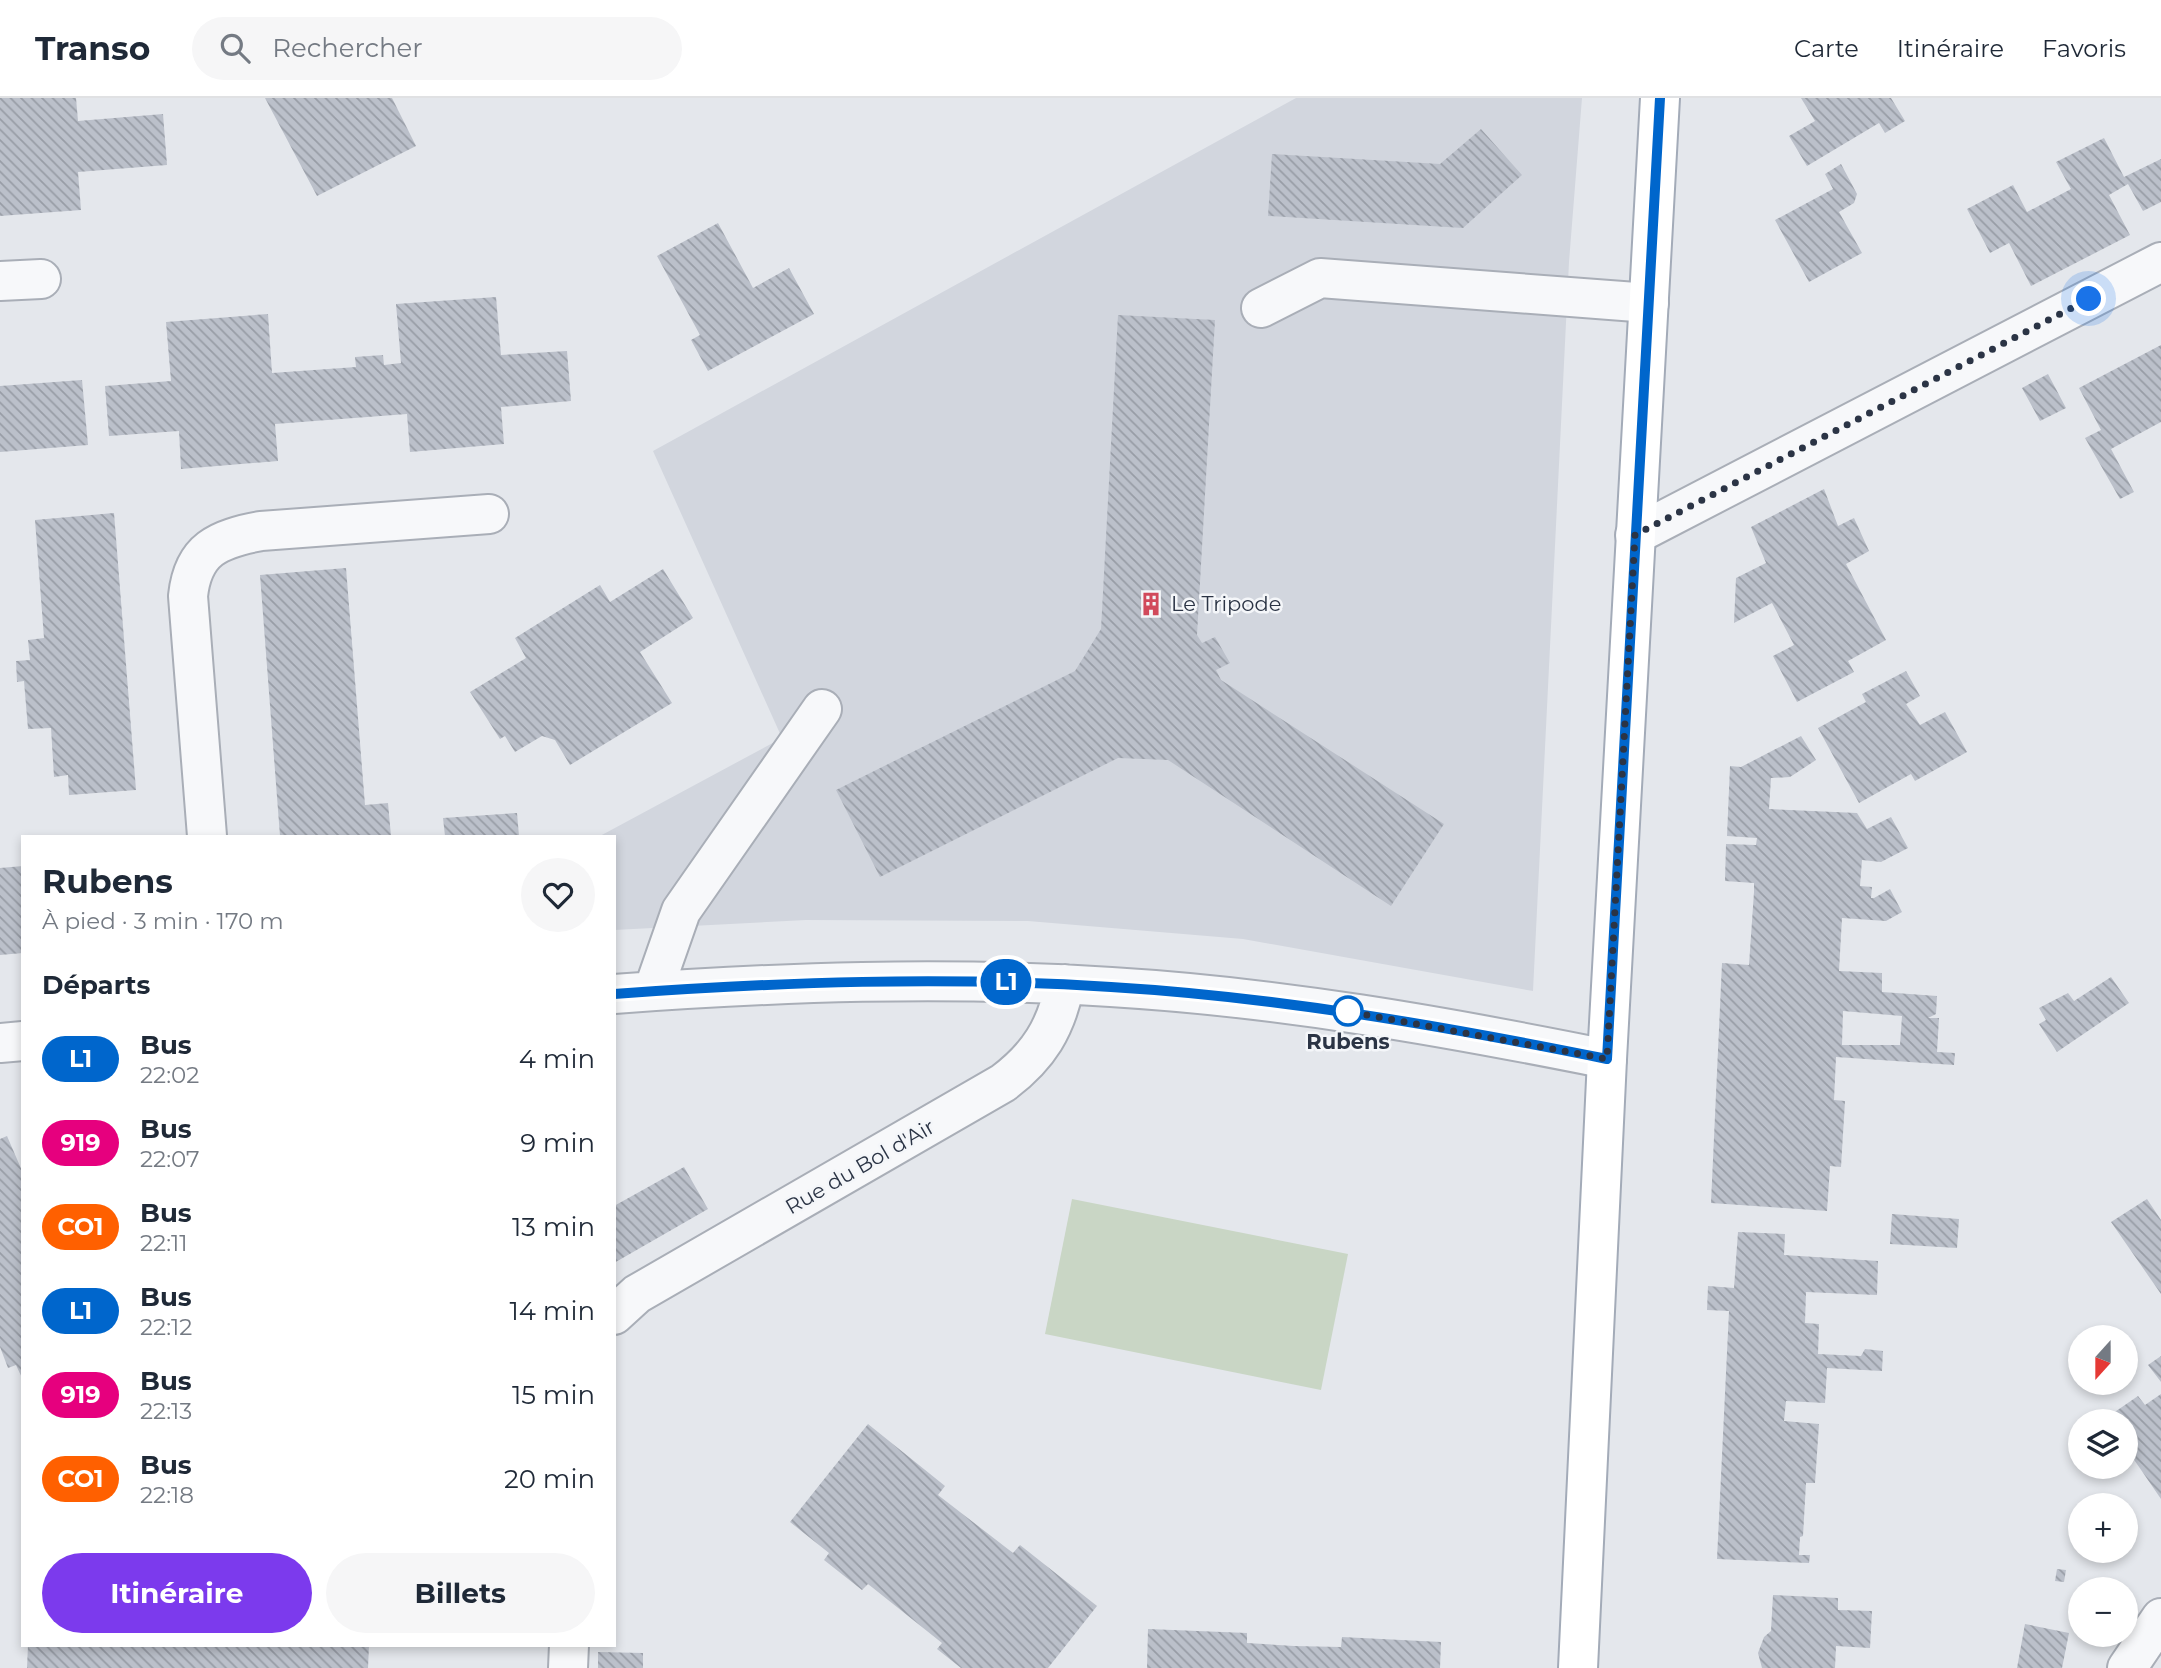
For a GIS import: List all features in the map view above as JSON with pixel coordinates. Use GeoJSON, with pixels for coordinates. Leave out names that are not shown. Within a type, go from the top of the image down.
{"type":"FeatureCollection","features":[{"type":"Feature","properties":{"kind":"main road"},"geometry":{"type":"LineString","coordinates":[[1578,1668],[1607,1059],[1660,98]]}},
{"type":"Feature","properties":{"kind":"street"},"geometry":{"type":"LineString","coordinates":[[1635,535],[2161,262]]}},
{"type":"Feature","properties":{"kind":"street"},"geometry":{"type":"LineString","coordinates":[[1261,308],[1320,278],[1649,303]]}},
{"type":"Feature","properties":{"kind":"street"},"geometry":{"type":"LineString","coordinates":[[0,281],[41,279]]}},
{"type":"Feature","properties":{"kind":"street"},"geometry":{"type":"LineString","coordinates":[[207,835],[188,596],[190,578],[196,562],[212,546],[261,531],[489,514]]}},
{"type":"Feature","properties":{"kind":"street"},"geometry":{"type":"LineString","coordinates":[[653,991],[681,911],[822,709]]}},
{"type":"Feature","properties":{"kind":"street"},"geometry":{"type":"LineString","coordinates":[[616,994],[890,980],[1065,984],[1168,991],[1345,1011],[1607,1059]]}},
{"type":"Feature","properties":{"kind":"street","name":"Rue du Bol d'Air"},"geometry":{"type":"LineString","coordinates":[[616,1313],[637,1294],[1003,1083],[1037,1053],[1050,1034],[1065,984]]}},
{"type":"Feature","properties":{"kind":"street"},"geometry":{"type":"LineString","coordinates":[[0,1043],[21,1041]]}},
{"type":"Feature","properties":{"kind":"street"},"geometry":{"type":"LineString","coordinates":[[2127,1668],[2161,1618]]}},
{"type":"Feature","properties":{"kind":"street"},"geometry":{"type":"LineString","coordinates":[[568,1668],[569,1647]]}},
{"type":"Feature","properties":{"kind":"shaded area"},"geometry":{"type":"Polygon","coordinates":[[[1296,98],[1582,98],[1569,262],[1533,991],[1243,939],[1028,921],[806,920],[616,930],[616,835],[602,835],[782,738],[653,451],[1296,98]]]}},
{"type":"Feature","properties":{"kind":"green space"},"geometry":{"type":"Polygon","coordinates":[[[1072,1199],[1348,1254],[1321,1390],[1045,1334],[1072,1199]]]}},
{"type":"Feature","properties":{"kind":"building"},"geometry":{"type":"Polygon","coordinates":[[[0,98],[76,98],[78,121],[163,114],[167,165],[78,172],[81,210],[0,216],[0,98]]]}},
{"type":"Feature","properties":{"kind":"building"},"geometry":{"type":"Polygon","coordinates":[[[265,98],[392,98],[416,146],[317,196],[265,98]]]}},
{"type":"Feature","properties":{"kind":"building"},"geometry":{"type":"Polygon","coordinates":[[[1801,98],[1891,98],[1905,121],[1885,133],[1879,123],[1807,166],[1789,136],[1815,121],[1801,98]]]}},
{"type":"Feature","properties":{"kind":"building"},"geometry":{"type":"Polygon","coordinates":[[[1481,129],[1522,175],[1463,228],[1268,216],[1272,154],[1440,164],[1481,129]]]}},
{"type":"Feature","properties":{"kind":"building"},"geometry":{"type":"Polygon","coordinates":[[[2104,138],[2124,177],[2161,159],[2161,202],[2143,211],[2128,184],[2109,195],[2130,235],[2031,286],[2009,243],[1990,253],[1967,209],[2013,185],[2027,212],[2071,189],[2056,162],[2104,138]]]}},
{"type":"Feature","properties":{"kind":"building"},"geometry":{"type":"Polygon","coordinates":[[[1841,164],[1857,194],[1854,203],[1839,212],[1862,253],[1809,282],[1775,220],[1833,189],[1825,174],[1841,164]]]}},
{"type":"Feature","properties":{"kind":"building"},"geometry":{"type":"Polygon","coordinates":[[[718,223],[753,288],[789,268],[814,314],[708,371],[691,340],[700,335],[657,256],[718,223]]]}},
{"type":"Feature","properties":{"kind":"building"},"geometry":{"type":"Polygon","coordinates":[[[496,297],[501,355],[567,351],[571,401],[501,407],[504,444],[410,452],[407,414],[275,424],[278,461],[181,469],[179,431],[109,436],[105,386],[171,381],[166,322],[268,314],[272,373],[356,367],[355,357],[383,355],[384,365],[401,363],[396,304],[496,297]]]}},
{"type":"Feature","properties":{"kind":"building","name":"Le Tripode"},"geometry":{"type":"Polygon","coordinates":[[[1118,315],[1215,320],[1197,635],[1202,643],[1215,637],[1230,663],[1216,670],[1221,680],[1444,824],[1391,906],[1168,760],[1118,758],[880,877],[836,790],[1075,671],[1101,629],[1118,315]]]}},
{"type":"Feature","properties":{"kind":"building"},"geometry":{"type":"Polygon","coordinates":[[[2161,345],[2161,422],[2111,449],[2134,492],[2120,499],[2085,438],[2101,430],[2079,388],[2161,345]]]}},
{"type":"Feature","properties":{"kind":"building"},"geometry":{"type":"Polygon","coordinates":[[[2048,374],[2066,408],[2040,421],[2022,388],[2048,374]]]}},
{"type":"Feature","properties":{"kind":"building"},"geometry":{"type":"Polygon","coordinates":[[[82,380],[88,445],[0,452],[0,386],[82,380]]]}},
{"type":"Feature","properties":{"kind":"building"},"geometry":{"type":"Polygon","coordinates":[[[1824,489],[1838,526],[1854,518],[1869,551],[1846,564],[1886,640],[1848,661],[1854,672],[1797,702],[1773,656],[1794,645],[1772,603],[1734,623],[1736,578],[1766,563],[1751,527],[1824,489]]]}},
{"type":"Feature","properties":{"kind":"building"},"geometry":{"type":"Polygon","coordinates":[[[114,513],[136,790],[69,795],[68,775],[54,777],[51,728],[28,729],[24,681],[17,682],[16,661],[30,660],[28,640],[44,638],[35,520],[114,513]]]}},
{"type":"Feature","properties":{"kind":"building"},"geometry":{"type":"Polygon","coordinates":[[[346,568],[365,805],[388,803],[391,835],[280,835],[260,575],[346,568]]]}},
{"type":"Feature","properties":{"kind":"building"},"geometry":{"type":"Polygon","coordinates":[[[663,569],[693,618],[640,652],[672,703],[570,765],[555,740],[542,736],[515,752],[505,736],[500,739],[470,692],[526,658],[515,638],[600,585],[610,602],[663,569]]]}},
{"type":"Feature","properties":{"kind":"building"},"geometry":{"type":"Polygon","coordinates":[[[1906,671],[1920,696],[1906,704],[1920,725],[1945,712],[1967,752],[1915,781],[1911,774],[1859,803],[1818,728],[1866,702],[1862,694],[1906,671]]]}},
{"type":"Feature","properties":{"kind":"building"},"geometry":{"type":"Polygon","coordinates":[[[1801,736],[1816,760],[1790,777],[1771,778],[1769,809],[1857,813],[1867,829],[1891,817],[1908,848],[1881,862],[1862,860],[1860,886],[1872,887],[1871,898],[1890,889],[1902,912],[1886,921],[1842,918],[1839,971],[1882,973],[1882,992],[1937,996],[1936,1014],[1928,1018],[1939,1018],[1937,1052],[1955,1053],[1954,1065],[1836,1057],[1834,1100],[1845,1101],[1841,1167],[1830,1166],[1827,1211],[1711,1203],[1722,963],[1749,965],[1754,883],[1725,881],[1726,844],[1756,845],[1757,838],[1727,836],[1730,766],[1741,767],[1801,736]],[[1843,1011],[1842,1045],[1900,1045],[1902,1016],[1843,1011]]]}},
{"type":"Feature","properties":{"kind":"building"},"geometry":{"type":"Polygon","coordinates":[[[517,813],[519,835],[445,835],[443,818],[517,813]]]}},
{"type":"Feature","properties":{"kind":"building"},"geometry":{"type":"Polygon","coordinates":[[[21,866],[21,953],[0,955],[0,868],[21,866]]]}},
{"type":"Feature","properties":{"kind":"building"},"geometry":{"type":"Polygon","coordinates":[[[2111,977],[2129,1003],[2057,1052],[2039,1024],[2046,1020],[2039,1008],[2068,993],[2074,1001],[2111,977]]]}},
{"type":"Feature","properties":{"kind":"building"},"geometry":{"type":"Polygon","coordinates":[[[7,1136],[21,1168],[21,1376],[16,1365],[8,1368],[0,1347],[0,1139],[7,1136]]]}},
{"type":"Feature","properties":{"kind":"building"},"geometry":{"type":"Polygon","coordinates":[[[684,1167],[708,1209],[616,1262],[616,1205],[684,1167]]]}},
{"type":"Feature","properties":{"kind":"building"},"geometry":{"type":"Polygon","coordinates":[[[2147,1199],[2161,1220],[2161,1294],[2111,1222],[2147,1199]]]}},
{"type":"Feature","properties":{"kind":"building"},"geometry":{"type":"Polygon","coordinates":[[[1892,1214],[1959,1219],[1957,1248],[1890,1244],[1892,1214]]]}},
{"type":"Feature","properties":{"kind":"building"},"geometry":{"type":"Polygon","coordinates":[[[1738,1232],[1785,1234],[1784,1255],[1878,1261],[1877,1295],[1806,1292],[1805,1323],[1819,1324],[1818,1354],[1861,1356],[1865,1349],[1883,1351],[1882,1371],[1827,1368],[1825,1403],[1786,1401],[1784,1421],[1819,1424],[1815,1483],[1806,1483],[1803,1536],[1800,1537],[1799,1555],[1810,1555],[1809,1563],[1717,1559],[1729,1311],[1707,1310],[1708,1286],[1734,1288],[1738,1232]]]}},
{"type":"Feature","properties":{"kind":"building"},"geometry":{"type":"Polygon","coordinates":[[[2161,1356],[2161,1382],[2148,1365],[2161,1356]]]}},
{"type":"Feature","properties":{"kind":"building"},"geometry":{"type":"Polygon","coordinates":[[[2161,1394],[2161,1499],[2138,1465],[2138,1409],[2119,1409],[2138,1396],[2145,1405],[2161,1394]]]}},
{"type":"Feature","properties":{"kind":"building"},"geometry":{"type":"Polygon","coordinates":[[[868,1424],[945,1486],[938,1495],[1013,1553],[1020,1545],[1097,1606],[1048,1668],[961,1668],[937,1649],[942,1643],[868,1584],[862,1590],[824,1560],[829,1553],[790,1522],[868,1424]]]}},
{"type":"Feature","properties":{"kind":"building"},"geometry":{"type":"Polygon","coordinates":[[[2057,1569],[2066,1570],[2064,1582],[2055,1581],[2057,1569]]]}},
{"type":"Feature","properties":{"kind":"building"},"geometry":{"type":"Polygon","coordinates":[[[1773,1595],[1838,1598],[1838,1610],[1872,1611],[1870,1648],[1836,1646],[1835,1668],[1762,1668],[1758,1653],[1764,1637],[1771,1631],[1773,1595]]]}},
{"type":"Feature","properties":{"kind":"building"},"geometry":{"type":"Polygon","coordinates":[[[2025,1624],[2068,1633],[2062,1668],[2017,1668],[2025,1624]]]}},
{"type":"Feature","properties":{"kind":"building"},"geometry":{"type":"Polygon","coordinates":[[[1148,1629],[1247,1633],[1247,1643],[1294,1646],[1341,1647],[1342,1637],[1441,1642],[1440,1668],[1147,1668],[1148,1629]]]}},
{"type":"Feature","properties":{"kind":"building"},"geometry":{"type":"Polygon","coordinates":[[[28,1647],[369,1647],[368,1668],[27,1668],[28,1647]]]}},
{"type":"Feature","properties":{"kind":"building"},"geometry":{"type":"Polygon","coordinates":[[[598,1652],[643,1653],[643,1668],[598,1668],[598,1652]]]}},
{"type":"Feature","properties":{"kind":"bus line","name":"L1"},"geometry":{"type":"LineString","coordinates":[[616,994],[890,980],[1113,987],[1345,1011],[1607,1059],[1660,98]]}},
{"type":"Feature","properties":{"kind":"place","name":"Le Tripode"},"geometry":{"type":"Point","coordinates":[1151,604]}},
{"type":"Feature","properties":{"kind":"place","name":"Rubens"},"geometry":{"type":"Point","coordinates":[1348,1011]}},
{"type":"Feature","properties":{"kind":"route"},"geometry":{"type":"LineString","coordinates":[[1348,1011],[1345,1011],[1607,1059],[1635,535],[2089,299]]}}]}
